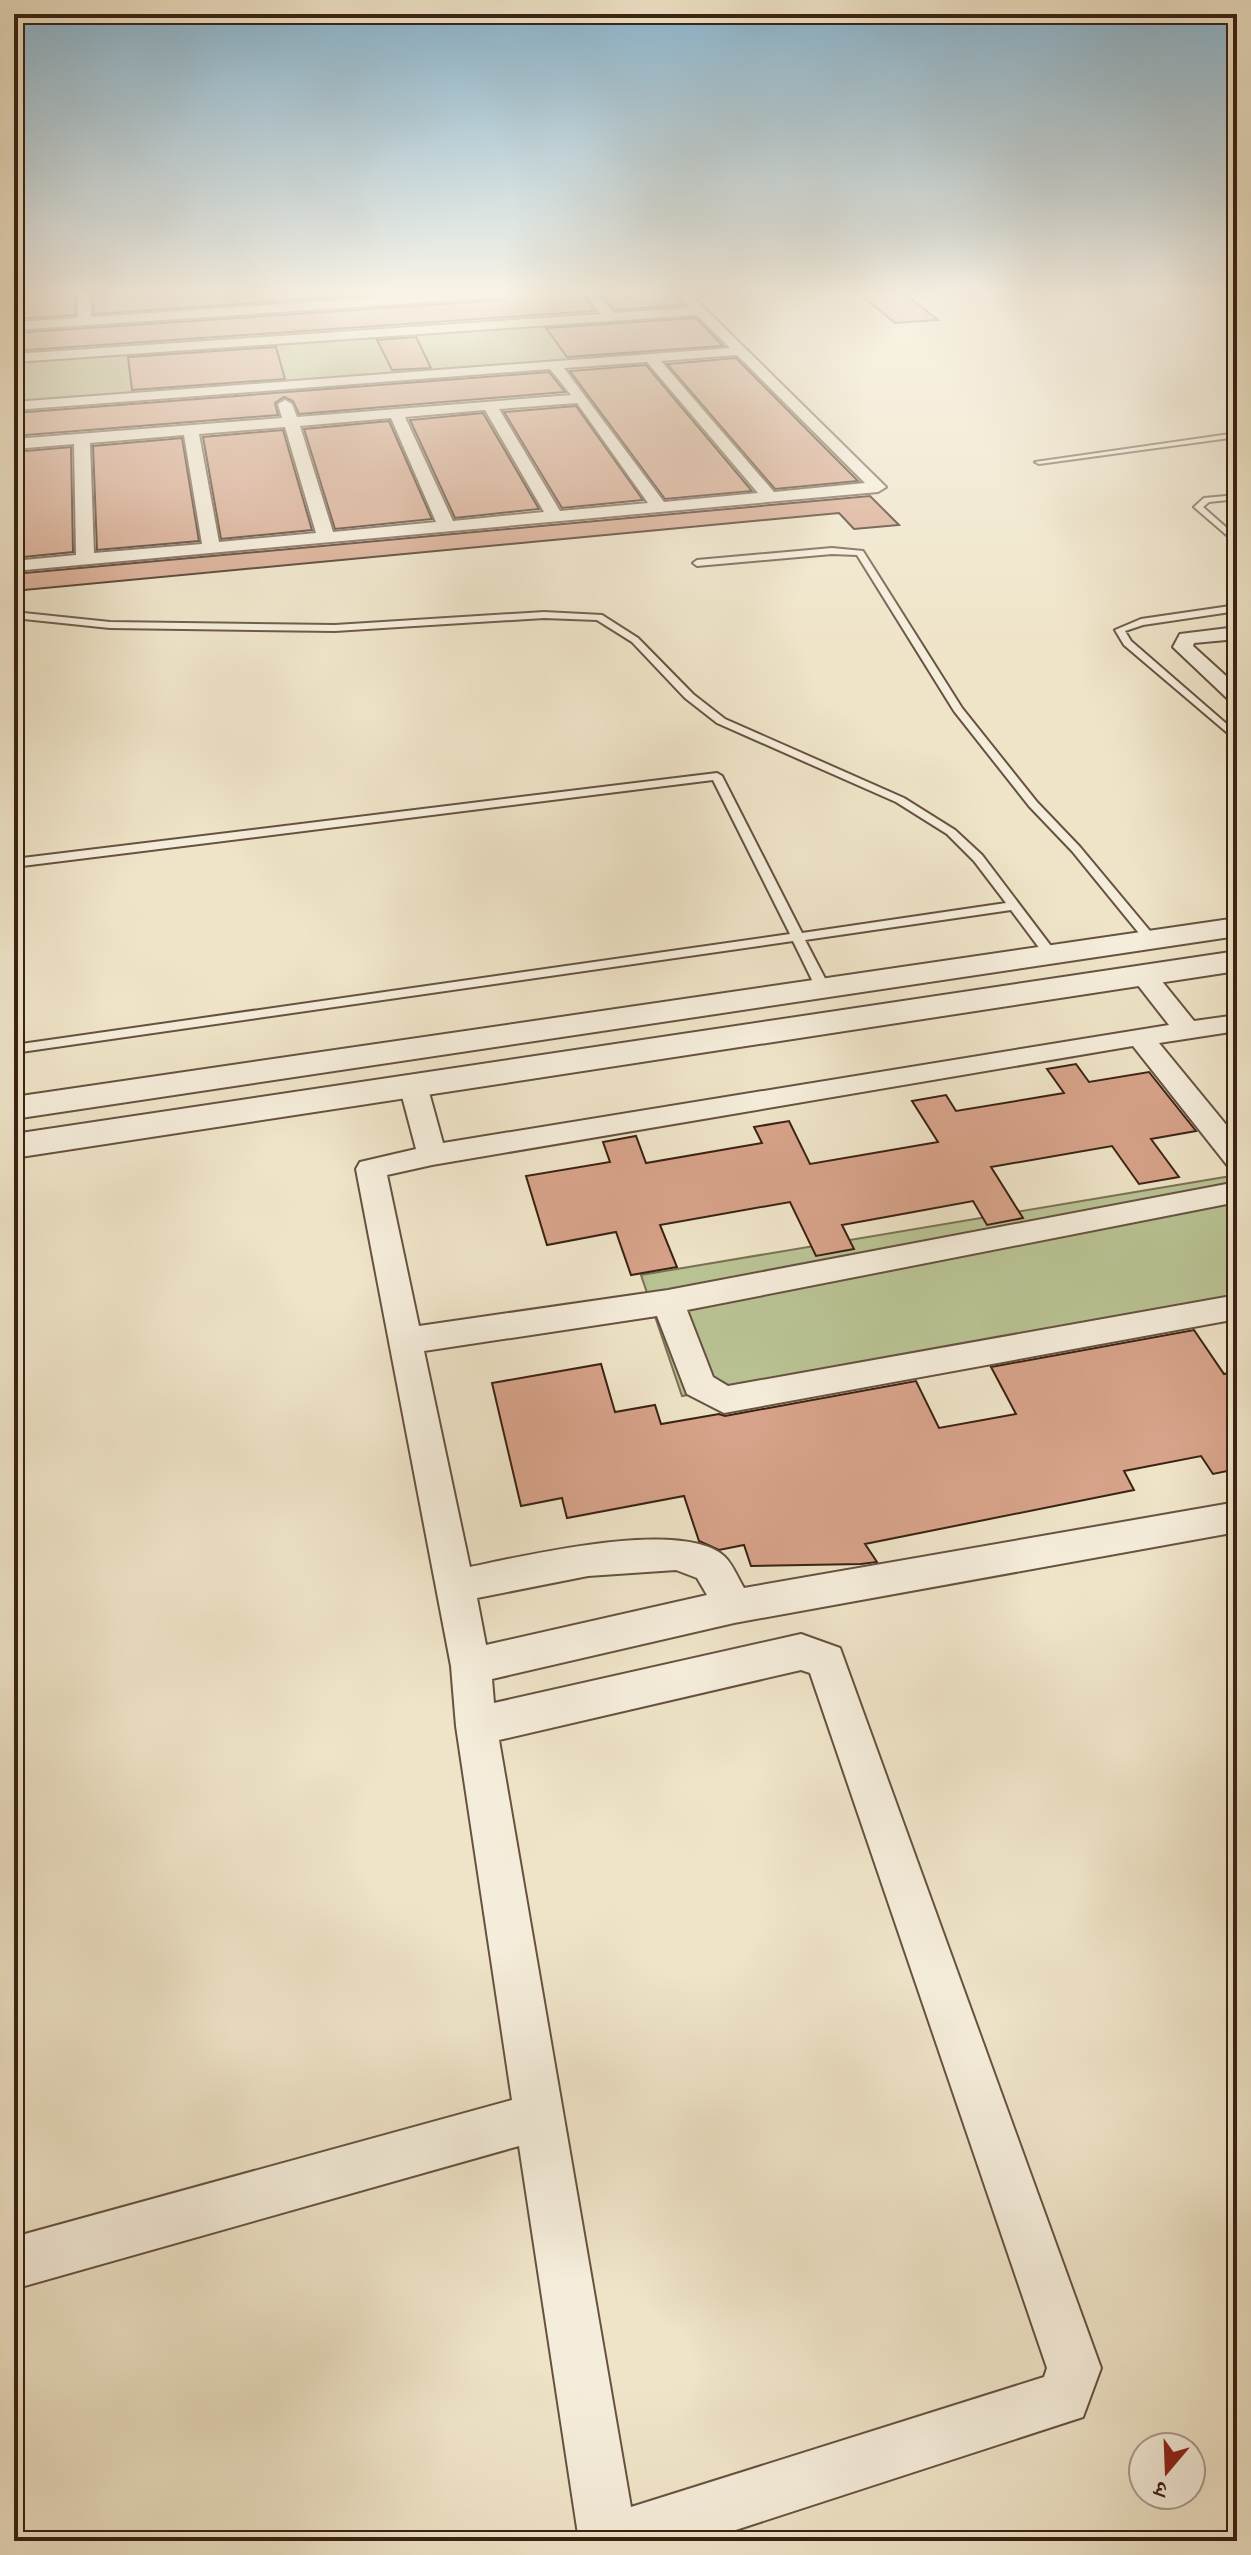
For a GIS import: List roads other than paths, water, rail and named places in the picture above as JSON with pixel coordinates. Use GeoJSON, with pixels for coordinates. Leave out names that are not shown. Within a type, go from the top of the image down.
{"type":"FeatureCollection","features":[{"type":"Feature","properties":{"kind":"street"},"geometry":{"type":"LineString","coordinates":[[287,410],[326,538]]}},
{"type":"Feature","properties":{"kind":"street"},"geometry":{"type":"LineString","coordinates":[[14,444],[433,410]]}},
{"type":"Feature","properties":{"kind":"street"},"geometry":{"type":"LineString","coordinates":[[492,410],[555,517]]}},
{"type":"Feature","properties":{"kind":"street"},"geometry":{"type":"LineString","coordinates":[[590,410],[659,507]]}},
{"type":"Feature","properties":{"kind":"street"},"geometry":{"type":"LineString","coordinates":[[696,410],[770,497]]}},
{"type":"Feature","properties":{"kind":"street"},"geometry":{"type":"LineString","coordinates":[[14,566],[878,487],[800,410]]}},
{"type":"Feature","properties":{"kind":"street"},"geometry":{"type":"LineString","coordinates":[[396,413],[447,527]]}},
{"type":"Feature","properties":{"kind":"street"},"geometry":{"type":"LineString","coordinates":[[191,430],[211,548]]}},
{"type":"Feature","properties":{"kind":"street"},"geometry":{"type":"LineString","coordinates":[[82,438],[85,560]]}},
{"type":"Feature","properties":{"kind":"street"},"geometry":{"type":"LineString","coordinates":[[1237,633],[1187,638],[1183,647],[1237,697]]}},
{"type":"Feature","properties":{"kind":"street"},"geometry":{"type":"LineString","coordinates":[[14,1108],[1237,927]]}},
{"type":"Feature","properties":{"kind":"street"},"geometry":{"type":"LineString","coordinates":[[14,1146],[1237,961]]}},
{"type":"Feature","properties":{"kind":"street"},"geometry":{"type":"LineString","coordinates":[[1143,975],[1188,1031]]}},
{"type":"Feature","properties":{"kind":"street"},"geometry":{"type":"LineString","coordinates":[[476,1726],[801,1652],[826,1661],[1074,2368],[1064,2398],[610,2541],[476,1726],[471,1666],[371,1169],[432,1155],[1237,1023]]}},
{"type":"Feature","properties":{"kind":"street"},"geometry":{"type":"LineString","coordinates":[[1140,1037],[1237,1158]]}},
{"type":"Feature","properties":{"kind":"street"},"geometry":{"type":"LineString","coordinates":[[413,1085],[432,1155]]}},
{"type":"Feature","properties":{"kind":"street"},"geometry":{"type":"LineString","coordinates":[[405,1341],[668,1302],[1237,1192]]}},
{"type":"Feature","properties":{"kind":"street"},"geometry":{"type":"LineString","coordinates":[[668,1302],[699,1385],[724,1400],[1237,1307]]}},
{"type":"Feature","properties":{"kind":"street"},"geometry":{"type":"LineString","coordinates":[[471,1666],[734,1606],[1237,1517]]}},
{"type":"Feature","properties":{"kind":"street"},"geometry":{"type":"LineString","coordinates":[[455,1586],[588,1560],[678,1554],[710,1567],[734,1606]]}},
{"type":"Feature","properties":{"kind":"street"},"geometry":{"type":"LineString","coordinates":[[14,2263],[541,2116]]}},
{"type":"Feature","properties":{"kind":"lane"},"geometry":{"type":"LineString","coordinates":[[1039,462],[1237,435]]}},
{"type":"Feature","properties":{"kind":"lane"},"geometry":{"type":"LineString","coordinates":[[1237,497],[1207,500],[1198,507],[1237,541]]}},
{"type":"Feature","properties":{"kind":"lane"},"geometry":{"type":"LineString","coordinates":[[697,563],[832,551],[860,553],[958,709],[1033,804],[1076,849],[1151,940]]}},
{"type":"Feature","properties":{"kind":"lane"},"geometry":{"type":"LineString","coordinates":[[1237,608],[1141,622],[1120,630],[1127,643],[1237,738]]}},
{"type":"Feature","properties":{"kind":"lane"},"geometry":{"type":"LineString","coordinates":[[14,615],[110,625],[335,628],[544,615],[599,617],[635,640],[689,696],[721,721],[927,815],[978,858],[1051,954]]}},
{"type":"Feature","properties":{"kind":"lane"},"geometry":{"type":"LineString","coordinates":[[14,863],[717,776],[823,988]]}},
{"type":"Feature","properties":{"kind":"lane"},"geometry":{"type":"LineString","coordinates":[[14,1049],[1014,906]]}}]}
